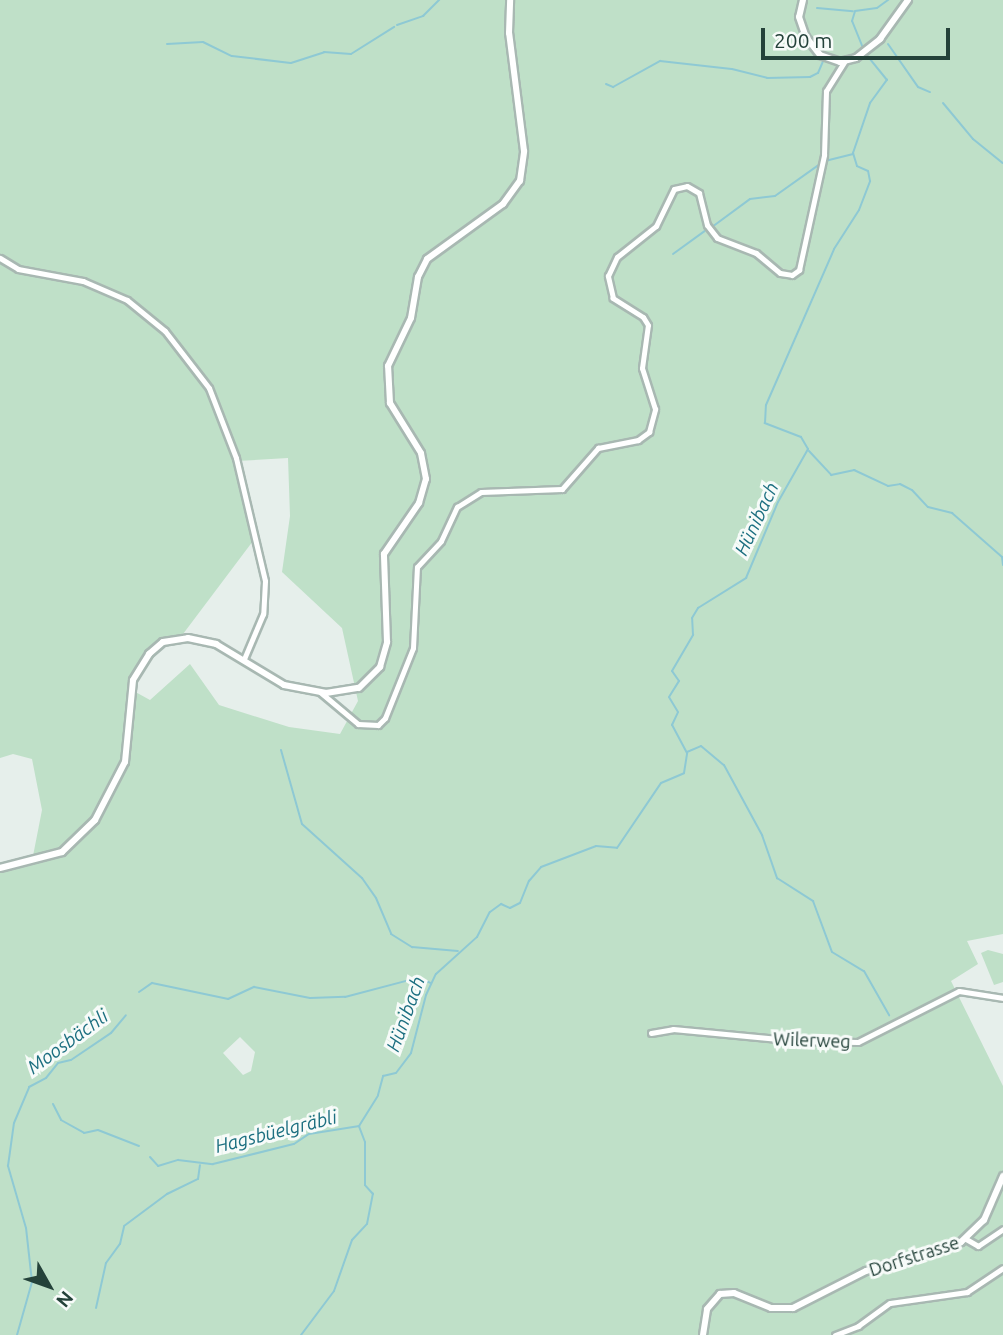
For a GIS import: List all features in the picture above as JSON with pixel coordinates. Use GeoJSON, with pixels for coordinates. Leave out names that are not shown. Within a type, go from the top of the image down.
{"type":"FeatureCollection","features":[{"type":"Feature","properties":{"kind":"street"},"geometry":{"type":"LineString","coordinates":[[0,868],[62,852],[95,820],[125,762],[133,680],[159,645],[194,638],[244,659],[284,685],[320,692],[353,690],[380,667],[387,642],[384,554],[419,503],[425,486],[423,458],[390,402],[386,382],[391,358],[412,314],[420,270],[435,251],[507,201],[522,175],[524,151],[509,33],[510,0]]}},
{"type":"Feature","properties":{"kind":"street"},"geometry":{"type":"LineString","coordinates":[[803,0],[800,24],[811,45],[830,61],[844,62],[856,58],[880,39],[908,0]]}},
{"type":"Feature","properties":{"kind":"street"},"geometry":{"type":"LineString","coordinates":[[320,692],[358,724],[378,725],[387,715],[413,649],[417,567],[441,541],[457,506],[481,492],[562,489],[597,448],[638,439],[649,432],[655,409],[642,368],[648,325],[643,317],[613,298],[608,276],[617,257],[656,226],[674,189],[687,186],[699,193],[707,225],[720,240],[756,253],[780,273],[792,275],[799,270],[824,155],[827,91],[844,62]]}},
{"type":"Feature","properties":{"kind":"street"},"geometry":{"type":"LineString","coordinates":[[0,258],[18,269],[83,281],[127,300],[165,331],[209,388],[236,458],[265,581],[261,623],[244,659]]}},
{"type":"Feature","properties":{"kind":"street","name":"Wilerweg"},"geometry":{"type":"LineString","coordinates":[[651,1033],[673,1029],[799,1041],[858,1042],[959,990],[1003,998]]}},
{"type":"Feature","properties":{"kind":"street","name":"Dorfstrasse"},"geometry":{"type":"LineString","coordinates":[[703,1335],[707,1309],[720,1294],[734,1293],[777,1309],[802,1307],[866,1271],[966,1239],[984,1220],[1003,1176]]}},
{"type":"Feature","properties":{"kind":"street"},"geometry":{"type":"LineString","coordinates":[[966,1239],[981,1245],[1003,1229]]}},
{"type":"Feature","properties":{"kind":"street"},"geometry":{"type":"LineString","coordinates":[[835,1335],[858,1326],[890,1303],[967,1292],[1003,1268]]}},
{"type":"Feature","properties":{"kind":"green space"},"geometry":{"type":"Polygon","coordinates":[[[0,0],[1003,0],[1003,934],[967,941],[978,964],[951,981],[1003,1086],[1003,1335],[0,1335],[0,868],[32,861],[42,810],[32,759],[13,754],[0,758],[0,0]],[[288,458],[237,461],[256,537],[180,638],[159,645],[130,689],[150,700],[190,664],[219,705],[289,727],[340,734],[358,701],[342,628],[282,572],[290,516],[288,458]],[[240,1037],[223,1053],[243,1075],[251,1071],[255,1052],[240,1037]]]}},
{"type":"Feature","properties":{"kind":"green space"},"geometry":{"type":"Polygon","coordinates":[[[988,950],[1003,954],[1003,982],[994,985],[981,953],[988,950]]]}},
{"type":"Feature","properties":{"kind":"waterway"},"geometry":{"type":"LineString","coordinates":[[397,25],[423,16],[439,0]]}},
{"type":"Feature","properties":{"kind":"waterway","name":"Hünibach"},"geometry":{"type":"LineString","coordinates":[[863,48],[852,21],[855,11],[877,8],[888,0]]}},
{"type":"Feature","properties":{"kind":"waterway"},"geometry":{"type":"LineString","coordinates":[[817,8],[853,11]]}},
{"type":"Feature","properties":{"kind":"waterway"},"geometry":{"type":"LineString","coordinates":[[167,44],[203,42],[232,56],[291,63],[324,52],[351,54],[394,27]]}},
{"type":"Feature","properties":{"kind":"waterway"},"geometry":{"type":"LineString","coordinates":[[888,44],[918,87],[930,92]]}},
{"type":"Feature","properties":{"kind":"waterway","name":"Hünibach"},"geometry":{"type":"LineString","coordinates":[[301,1335],[334,1291],[352,1240],[367,1224],[373,1194],[365,1185],[365,1142],[359,1126],[378,1095],[383,1076],[396,1073],[411,1053],[426,995],[436,974],[477,937],[490,912],[501,904],[510,908],[520,903],[529,881],[541,867],[596,846],[617,848],[661,783],[684,773],[687,753],[672,725],[678,712],[669,697],[679,681],[672,671],[693,635],[692,618],[698,608],[746,578],[778,502],[808,449],[801,437],[765,423],[766,405],[834,249],[859,210],[870,181],[868,171],[857,166],[853,153],[870,103],[887,80],[865,53]]}},
{"type":"Feature","properties":{"kind":"waterway"},"geometry":{"type":"LineString","coordinates":[[606,84],[613,87],[660,61],[732,69],[767,78],[810,77],[818,73],[823,61]]}},
{"type":"Feature","properties":{"kind":"waterway"},"geometry":{"type":"LineString","coordinates":[[943,103],[973,139],[1003,163]]}},
{"type":"Feature","properties":{"kind":"waterway"},"geometry":{"type":"LineString","coordinates":[[825,161],[853,154]]}},
{"type":"Feature","properties":{"kind":"waterway"},"geometry":{"type":"LineString","coordinates":[[712,227],[750,199],[775,196],[820,164]]}},
{"type":"Feature","properties":{"kind":"waterway"},"geometry":{"type":"LineString","coordinates":[[673,254],[705,231]]}},
{"type":"Feature","properties":{"kind":"waterway"},"geometry":{"type":"LineString","coordinates":[[809,451],[831,475],[854,470],[888,486],[900,484],[912,490],[928,507],[952,513],[1002,557],[1003,565]]}},
{"type":"Feature","properties":{"kind":"waterway"},"geometry":{"type":"LineString","coordinates":[[687,752],[701,746],[724,765],[762,835],[777,878],[813,901],[832,952],[864,971],[889,1015]]}},
{"type":"Feature","properties":{"kind":"waterway"},"geometry":{"type":"LineString","coordinates":[[281,750],[302,824],[362,878],[376,898],[391,934],[412,947],[458,951]]}},
{"type":"Feature","properties":{"kind":"waterway","name":"Moosbächli"},"geometry":{"type":"LineString","coordinates":[[139,992],[152,983],[228,999],[254,987],[310,998],[345,997],[417,978]]}},
{"type":"Feature","properties":{"kind":"waterway","name":"Moosbächli"},"geometry":{"type":"LineString","coordinates":[[419,978],[431,983]]}},
{"type":"Feature","properties":{"kind":"waterway","name":"Moosbächli"},"geometry":{"type":"LineString","coordinates":[[17,1335],[32,1282],[26,1228],[8,1166],[14,1123],[29,1087],[46,1078],[58,1063],[71,1060],[111,1033],[126,1015]]}},
{"type":"Feature","properties":{"kind":"waterway","name":"Hagsbüelgräbli"},"geometry":{"type":"LineString","coordinates":[[53,1104],[61,1120],[84,1133],[98,1130],[139,1146]]}},
{"type":"Feature","properties":{"kind":"waterway","name":"Hagsbüelgräbli"},"geometry":{"type":"LineString","coordinates":[[150,1157],[158,1166],[178,1160],[213,1164],[294,1144],[309,1134],[359,1126]]}},
{"type":"Feature","properties":{"kind":"waterway","name":"Hagsbüelgräbli"},"geometry":{"type":"LineString","coordinates":[[96,1308],[106,1263],[120,1244],[124,1226],[167,1194],[198,1179],[200,1165]]}}]}
